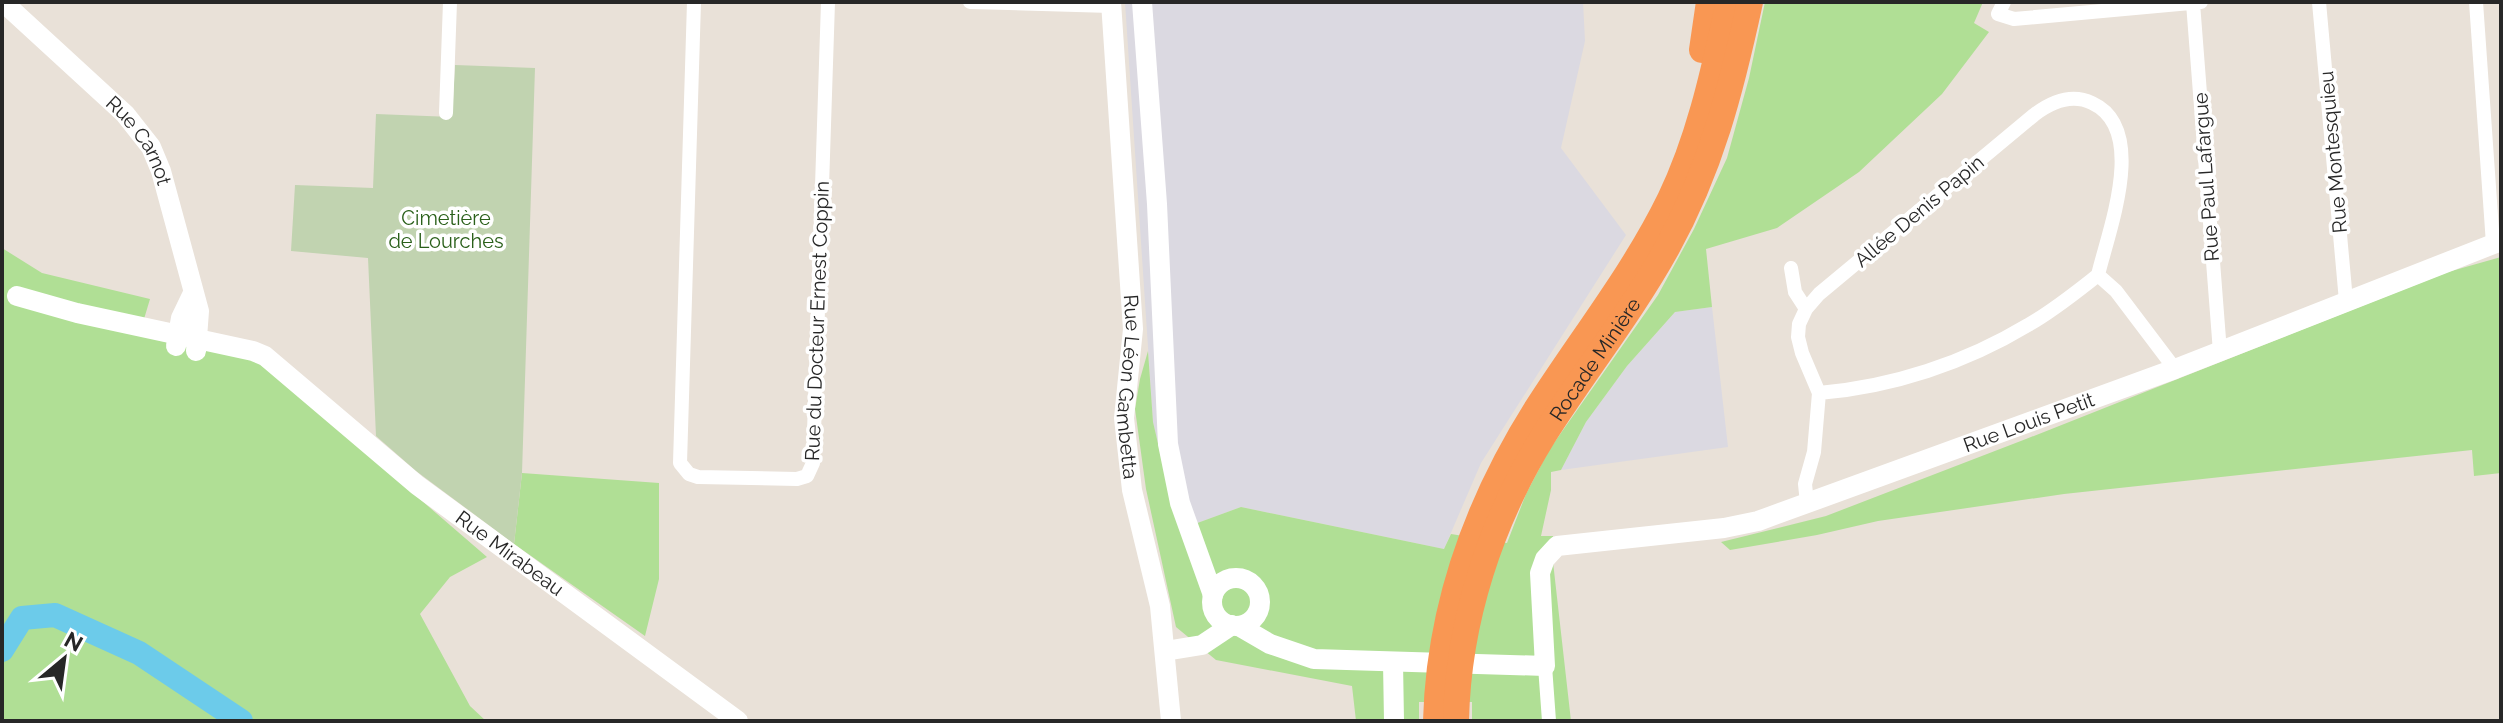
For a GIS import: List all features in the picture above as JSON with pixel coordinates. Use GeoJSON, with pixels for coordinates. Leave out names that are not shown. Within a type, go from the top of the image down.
{"type":"FeatureCollection","features":[{"type":"Feature","properties":{"kind":"highway"},"geometry":{"type":"LineString","coordinates":[[1634,263],[1689,117],[1709,2]]}},
{"type":"Feature","properties":{"kind":"highway","name":"Rocade Minière"},"geometry":{"type":"LineString","coordinates":[[1494,509],[1505,462],[1634,263],[1670,199],[1705,104],[1729,2]]}},
{"type":"Feature","properties":{"kind":"highway","name":"Rocade Minière"},"geometry":{"type":"LineString","coordinates":[[1446,718],[1442,651],[1452,601],[1470,541],[1645,284],[1694,196],[1726,105],[1750,2]]}},
{"type":"Feature","properties":{"kind":"street","name":"Rue Carnot"},"geometry":{"type":"LineString","coordinates":[[3,2],[125,114],[147,140],[161,171],[199,317],[187,343]]}},
{"type":"Feature","properties":{"kind":"street","name":"Rue Carnot"},"geometry":{"type":"LineString","coordinates":[[14,2],[24,24]]}},
{"type":"Feature","properties":{"kind":"street"},"geometry":{"type":"LineString","coordinates":[[446,113],[450,2]]}},
{"type":"Feature","properties":{"kind":"street","name":"Rue du Docteur Ernest Coppin"},"geometry":{"type":"LineString","coordinates":[[694,2],[680,463],[685,471],[698,477],[797,479],[807,476],[813,463],[828,2]]}},
{"type":"Feature","properties":{"kind":"street"},"geometry":{"type":"LineString","coordinates":[[970,2],[1111,4]]}},
{"type":"Feature","properties":{"kind":"street"},"geometry":{"type":"LineString","coordinates":[[1142,2],[1157,204],[1168,444],[1177,491],[1219,619],[1270,644],[1325,660],[1545,666],[1549,721]]}},
{"type":"Feature","properties":{"kind":"street"},"geometry":{"type":"LineString","coordinates":[[2001,8],[2014,19],[2201,2]]}},
{"type":"Feature","properties":{"kind":"street","name":"Rue Montesquieu"},"geometry":{"type":"LineString","coordinates":[[2319,2],[2346,301]]}},
{"type":"Feature","properties":{"kind":"street"},"geometry":{"type":"LineString","coordinates":[[2476,2],[2497,242]]}},
{"type":"Feature","properties":{"kind":"street","name":"Rue Paul Lafargue"},"geometry":{"type":"LineString","coordinates":[[2193,3],[2220,352]]}},
{"type":"Feature","properties":{"kind":"street","name":"Rue Léon Gambetta"},"geometry":{"type":"LineString","coordinates":[[1111,4],[1133,329],[1124,401],[1131,481],[1158,598],[1171,721]]}},
{"type":"Feature","properties":{"kind":"street","name":"Allée Denis Papin"},"geometry":{"type":"LineString","coordinates":[[1806,309],[1819,294],[2034,115],[2060,100],[2083,100],[2098,106],[2114,123],[2121,159],[2120,192],[2098,275]]}},
{"type":"Feature","properties":{"kind":"street","name":"Rue Louis Petit"},"geometry":{"type":"LineString","coordinates":[[1545,666],[1540,578],[1547,555],[1561,545],[1736,526],[2175,369],[2497,242]]}},
{"type":"Feature","properties":{"kind":"street"},"geometry":{"type":"LineString","coordinates":[[1791,268],[1795,292],[1806,309],[1799,324],[1799,344],[1819,393],[1814,452],[1805,484],[1807,503]]}},
{"type":"Feature","properties":{"kind":"street"},"geometry":{"type":"LineString","coordinates":[[1819,393],[1893,381],[1967,356],[2029,325],[2098,275],[2116,291],[2175,369]]}},
{"type":"Feature","properties":{"kind":"street","name":"Rue Mirabeau"},"geometry":{"type":"LineString","coordinates":[[9,292],[260,364],[287,375],[417,485],[738,721]]}},
{"type":"Feature","properties":{"kind":"street"},"geometry":{"type":"LineString","coordinates":[[1165,651],[1202,645],[1236,625],[1250,621],[1259,610],[1257,589],[1211,559],[1191,531]]}},
{"type":"Feature","properties":{"kind":"street"},"geometry":{"type":"LineString","coordinates":[[1165,651],[1197,635],[1222,582],[1236,578]]}},
{"type":"Feature","properties":{"kind":"street"},"geometry":{"type":"LineString","coordinates":[[1259,610],[1274,636],[1298,654]]}},
{"type":"Feature","properties":{"kind":"street"},"geometry":{"type":"LineString","coordinates":[[1393,662],[1394,721]]}},
{"type":"Feature","properties":{"kind":"shaded area"},"geometry":{"type":"Polygon","coordinates":[[[1125,2],[1583,2],[1585,41],[1561,148],[1626,235],[1481,463],[1444,549],[1241,507],[1181,529],[1153,422],[1125,2]]]}},
{"type":"Feature","properties":{"kind":"shaded area"},"geometry":{"type":"Polygon","coordinates":[[[1712,307],[1728,447],[1561,470],[1586,422],[1627,366],[1675,312],[1712,307]]]}},
{"type":"Feature","properties":{"kind":"green space"},"geometry":{"type":"Polygon","coordinates":[[[1765,2],[1983,2],[1974,23],[1989,32],[1942,94],[1859,172],[1777,228],[1706,249],[1712,307],[1675,312],[1627,366],[1586,422],[1561,470],[1551,472],[1551,490],[1541,536],[1553,536],[1553,562],[1571,721],[1472,721],[1472,702],[1419,702],[1419,721],[1356,721],[1352,686],[1216,660],[1176,627],[1146,489],[1135,409],[1148,351],[1153,422],[1181,529],[1241,507],[1444,549],[1451,534],[1507,543],[1526,494],[1549,450],[1658,295],[1694,229],[1727,158],[1749,78],[1765,2]]]}},
{"type":"Feature","properties":{"kind":"green space","name":"Cimetière de Lourches"},"geometry":{"type":"Polygon","coordinates":[[[455,65],[535,68],[522,473],[514,544],[416,471],[376,436],[368,258],[291,251],[295,185],[373,188],[376,114],[452,117],[455,65]]]}},
{"type":"Feature","properties":{"kind":"green space"},"geometry":{"type":"Polygon","coordinates":[[[2,248],[42,273],[150,299],[144,319],[230,343],[283,381],[487,557],[450,577],[420,614],[470,706],[486,721],[2,721],[2,248]]]}},
{"type":"Feature","properties":{"kind":"green space"},"geometry":{"type":"Polygon","coordinates":[[[2501,257],[2501,473],[2474,476],[2472,450],[2064,494],[1878,521],[1730,550],[1721,542],[1826,516],[2448,272],[2501,257]]]}},
{"type":"Feature","properties":{"kind":"green space"},"geometry":{"type":"Polygon","coordinates":[[[522,473],[659,483],[659,579],[645,636],[514,544],[522,473]]]}},
{"type":"Feature","properties":{"kind":"waterway"},"geometry":{"type":"LineString","coordinates":[[2,650],[22,618],[55,615],[139,653],[241,721]]}}]}
